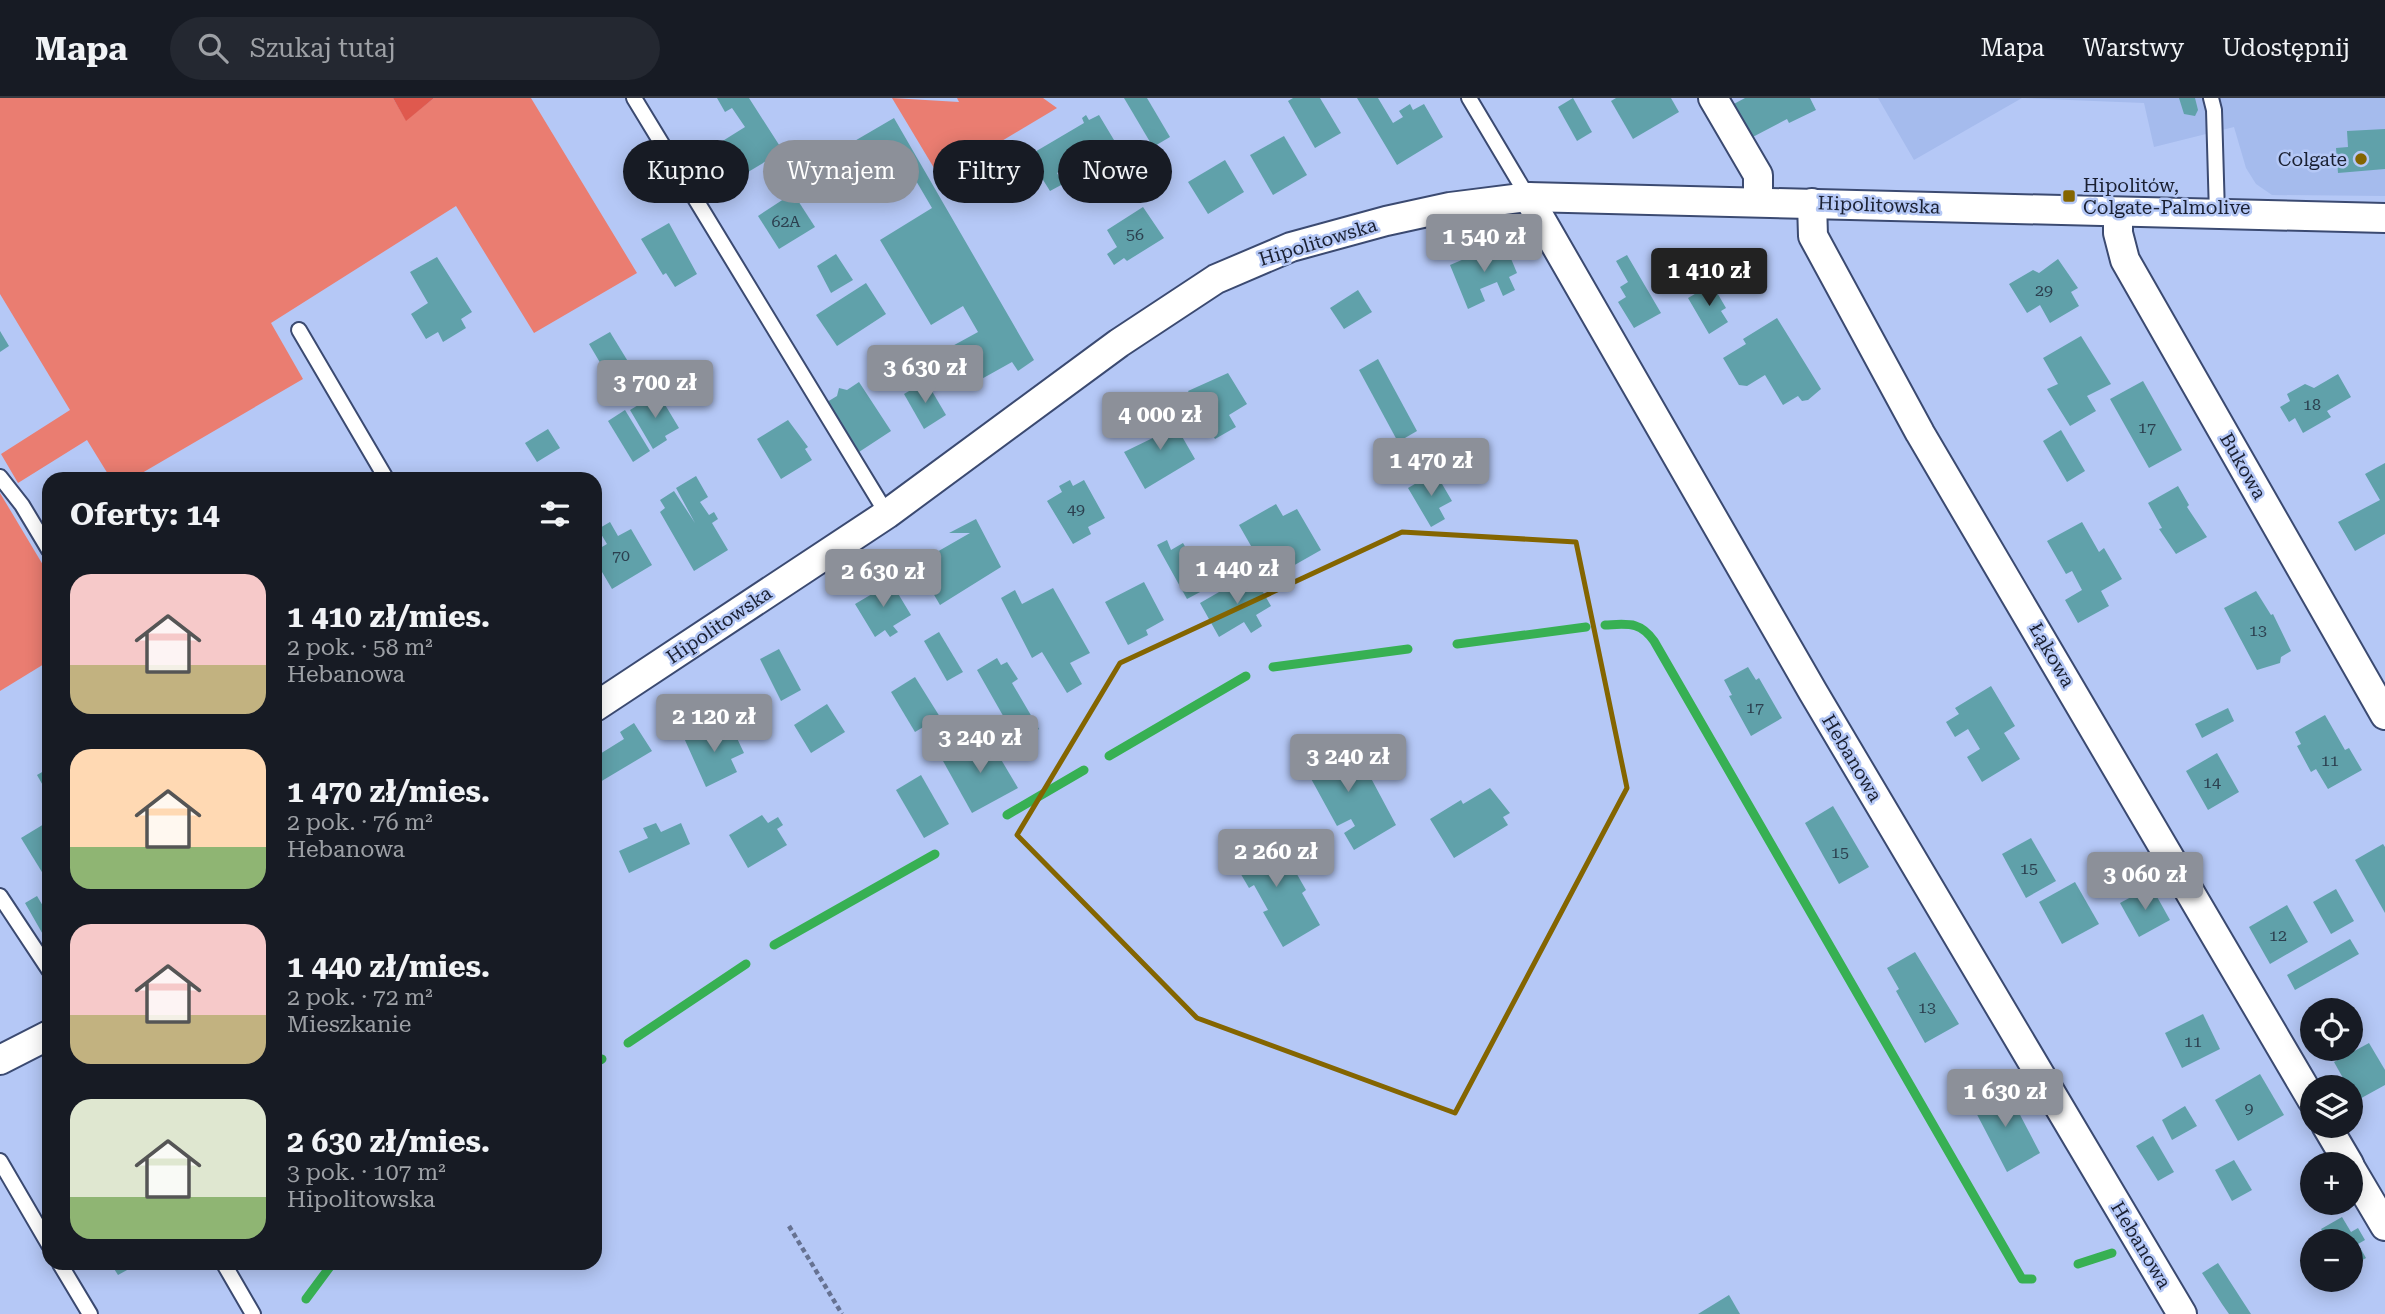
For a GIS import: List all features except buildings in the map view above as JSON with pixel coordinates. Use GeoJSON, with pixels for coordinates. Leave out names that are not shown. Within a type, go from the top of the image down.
{"type":"FeatureCollection","features":[{"type":"Feature","properties":{"kind":"street"},"geometry":{"type":"LineString","coordinates":[[1713,98],[1758,175],[1758,202]]}},
{"type":"Feature","properties":{"kind":"street","name":"Hipolitowska"},"geometry":{"type":"LineString","coordinates":[[602,702],[887,514],[1119,343],[1216,279],[1291,247],[1386,221],[1450,207],[1528,197],[2385,218]]}},
{"type":"Feature","properties":{"kind":"street","name":"Hebanowa"},"geometry":{"type":"LineString","coordinates":[[1528,197],[1813,692],[2182,1314]]}},
{"type":"Feature","properties":{"kind":"street","name":"Łąkowa"},"geometry":{"type":"LineString","coordinates":[[1812,204],[1813,236],[1920,433],[2300,1080]]}},
{"type":"Feature","properties":{"kind":"street","name":"Bukowa"},"geometry":{"type":"LineString","coordinates":[[2118,212],[2118,233],[2125,260],[2385,715]]}},
{"type":"Feature","properties":{"kind":"street"},"geometry":{"type":"LineString","coordinates":[[0,1060],[42,1039]]}},
{"type":"Feature","properties":{"kind":"street"},"geometry":{"type":"LineString","coordinates":[[2363,1189],[2385,1226]]}},
{"type":"Feature","properties":{"kind":"lane"},"geometry":{"type":"LineString","coordinates":[[634,98],[887,514]]}},
{"type":"Feature","properties":{"kind":"lane"},"geometry":{"type":"LineString","coordinates":[[1469,98],[1528,197]]}},
{"type":"Feature","properties":{"kind":"lane"},"geometry":{"type":"LineString","coordinates":[[2211,98],[2214,110],[2217,214]]}},
{"type":"Feature","properties":{"kind":"lane"},"geometry":{"type":"LineString","coordinates":[[299,330],[382,472]]}},
{"type":"Feature","properties":{"kind":"lane"},"geometry":{"type":"LineString","coordinates":[[0,477],[22,505],[42,538]]}},
{"type":"Feature","properties":{"kind":"lane"},"geometry":{"type":"LineString","coordinates":[[0,896],[42,959]]}},
{"type":"Feature","properties":{"kind":"lane"},"geometry":{"type":"LineString","coordinates":[[0,1161],[42,1233]]}},
{"type":"Feature","properties":{"kind":"lane"},"geometry":{"type":"LineString","coordinates":[[64,1270],[90,1314]]}},
{"type":"Feature","properties":{"kind":"lane"},"geometry":{"type":"LineString","coordinates":[[227,1270],[253,1314]]}},
{"type":"Feature","properties":{"kind":"path"},"geometry":{"type":"LineString","coordinates":[[789,1226],[842,1314]]}},
{"type":"Feature","properties":{"kind":"highlighted area"},"geometry":{"type":"Polygon","coordinates":[[[1402,532],[1576,542],[1627,788],[1455,1113],[1197,1018],[1017,835],[1120,663],[1402,532]]]}},
{"type":"Feature","properties":{"kind":"shaded area"},"geometry":{"type":"Polygon","coordinates":[[[0,98],[393,98],[406,120],[434,98],[531,98],[637,273],[534,333],[456,206],[271,323],[303,379],[144,472],[107,472],[87,440],[18,483],[1,454],[70,410],[0,294],[0,98]]]}},
{"type":"Feature","properties":{"kind":"shaded area"},"geometry":{"type":"Polygon","coordinates":[[[393,98],[434,98],[406,121],[393,98]]]}},
{"type":"Feature","properties":{"kind":"shaded area"},"geometry":{"type":"Polygon","coordinates":[[[892,98],[959,102],[957,98],[1043,98],[1057,108],[1004,140],[933,140],[933,166],[892,98]]]}},
{"type":"Feature","properties":{"kind":"shaded area"},"geometry":{"type":"Polygon","coordinates":[[[1878,98],[2022,98],[1914,160],[1878,98]]]}},
{"type":"Feature","properties":{"kind":"shaded area"},"geometry":{"type":"Polygon","coordinates":[[[2022,98],[2385,98],[2385,196],[2272,195],[2256,184],[2246,168],[2234,127],[2154,147],[2144,103],[2022,98]]]}},
{"type":"Feature","properties":{"kind":"shaded area"},"geometry":{"type":"Polygon","coordinates":[[[0,493],[42,563],[42,665],[0,691],[0,493]]]}},
{"type":"Feature","properties":{"kind":"waterway"},"geometry":{"type":"LineString","coordinates":[[1605,625],[1633,625],[1644,630],[1654,641],[2022,1279],[2032,1279]]}},
{"type":"Feature","properties":{"kind":"waterway"},"geometry":{"type":"LineString","coordinates":[[1457,644],[1586,627]]}},
{"type":"Feature","properties":{"kind":"waterway"},"geometry":{"type":"LineString","coordinates":[[1273,667],[1408,649]]}},
{"type":"Feature","properties":{"kind":"waterway"},"geometry":{"type":"LineString","coordinates":[[1109,756],[1246,676]]}},
{"type":"Feature","properties":{"kind":"waterway"},"geometry":{"type":"LineString","coordinates":[[1007,815],[1084,770]]}},
{"type":"Feature","properties":{"kind":"waterway"},"geometry":{"type":"LineString","coordinates":[[774,945],[935,854]]}},
{"type":"Feature","properties":{"kind":"waterway"},"geometry":{"type":"LineString","coordinates":[[628,1043],[746,964]]}},
{"type":"Feature","properties":{"kind":"waterway"},"geometry":{"type":"LineString","coordinates":[[2078,1264],[2112,1253]]}},
{"type":"Feature","properties":{"kind":"waterway"},"geometry":{"type":"LineString","coordinates":[[306,1299],[328,1270]]}},
{"type":"Feature","properties":{"kind":"place","name":"Colgate"},"geometry":{"type":"Point","coordinates":[2361,159]}},
{"type":"Feature","properties":{"kind":"place","name":"Hipolitów, Colgate-Palmolive"},"geometry":{"type":"Point","coordinates":[2069,196]}}]}
